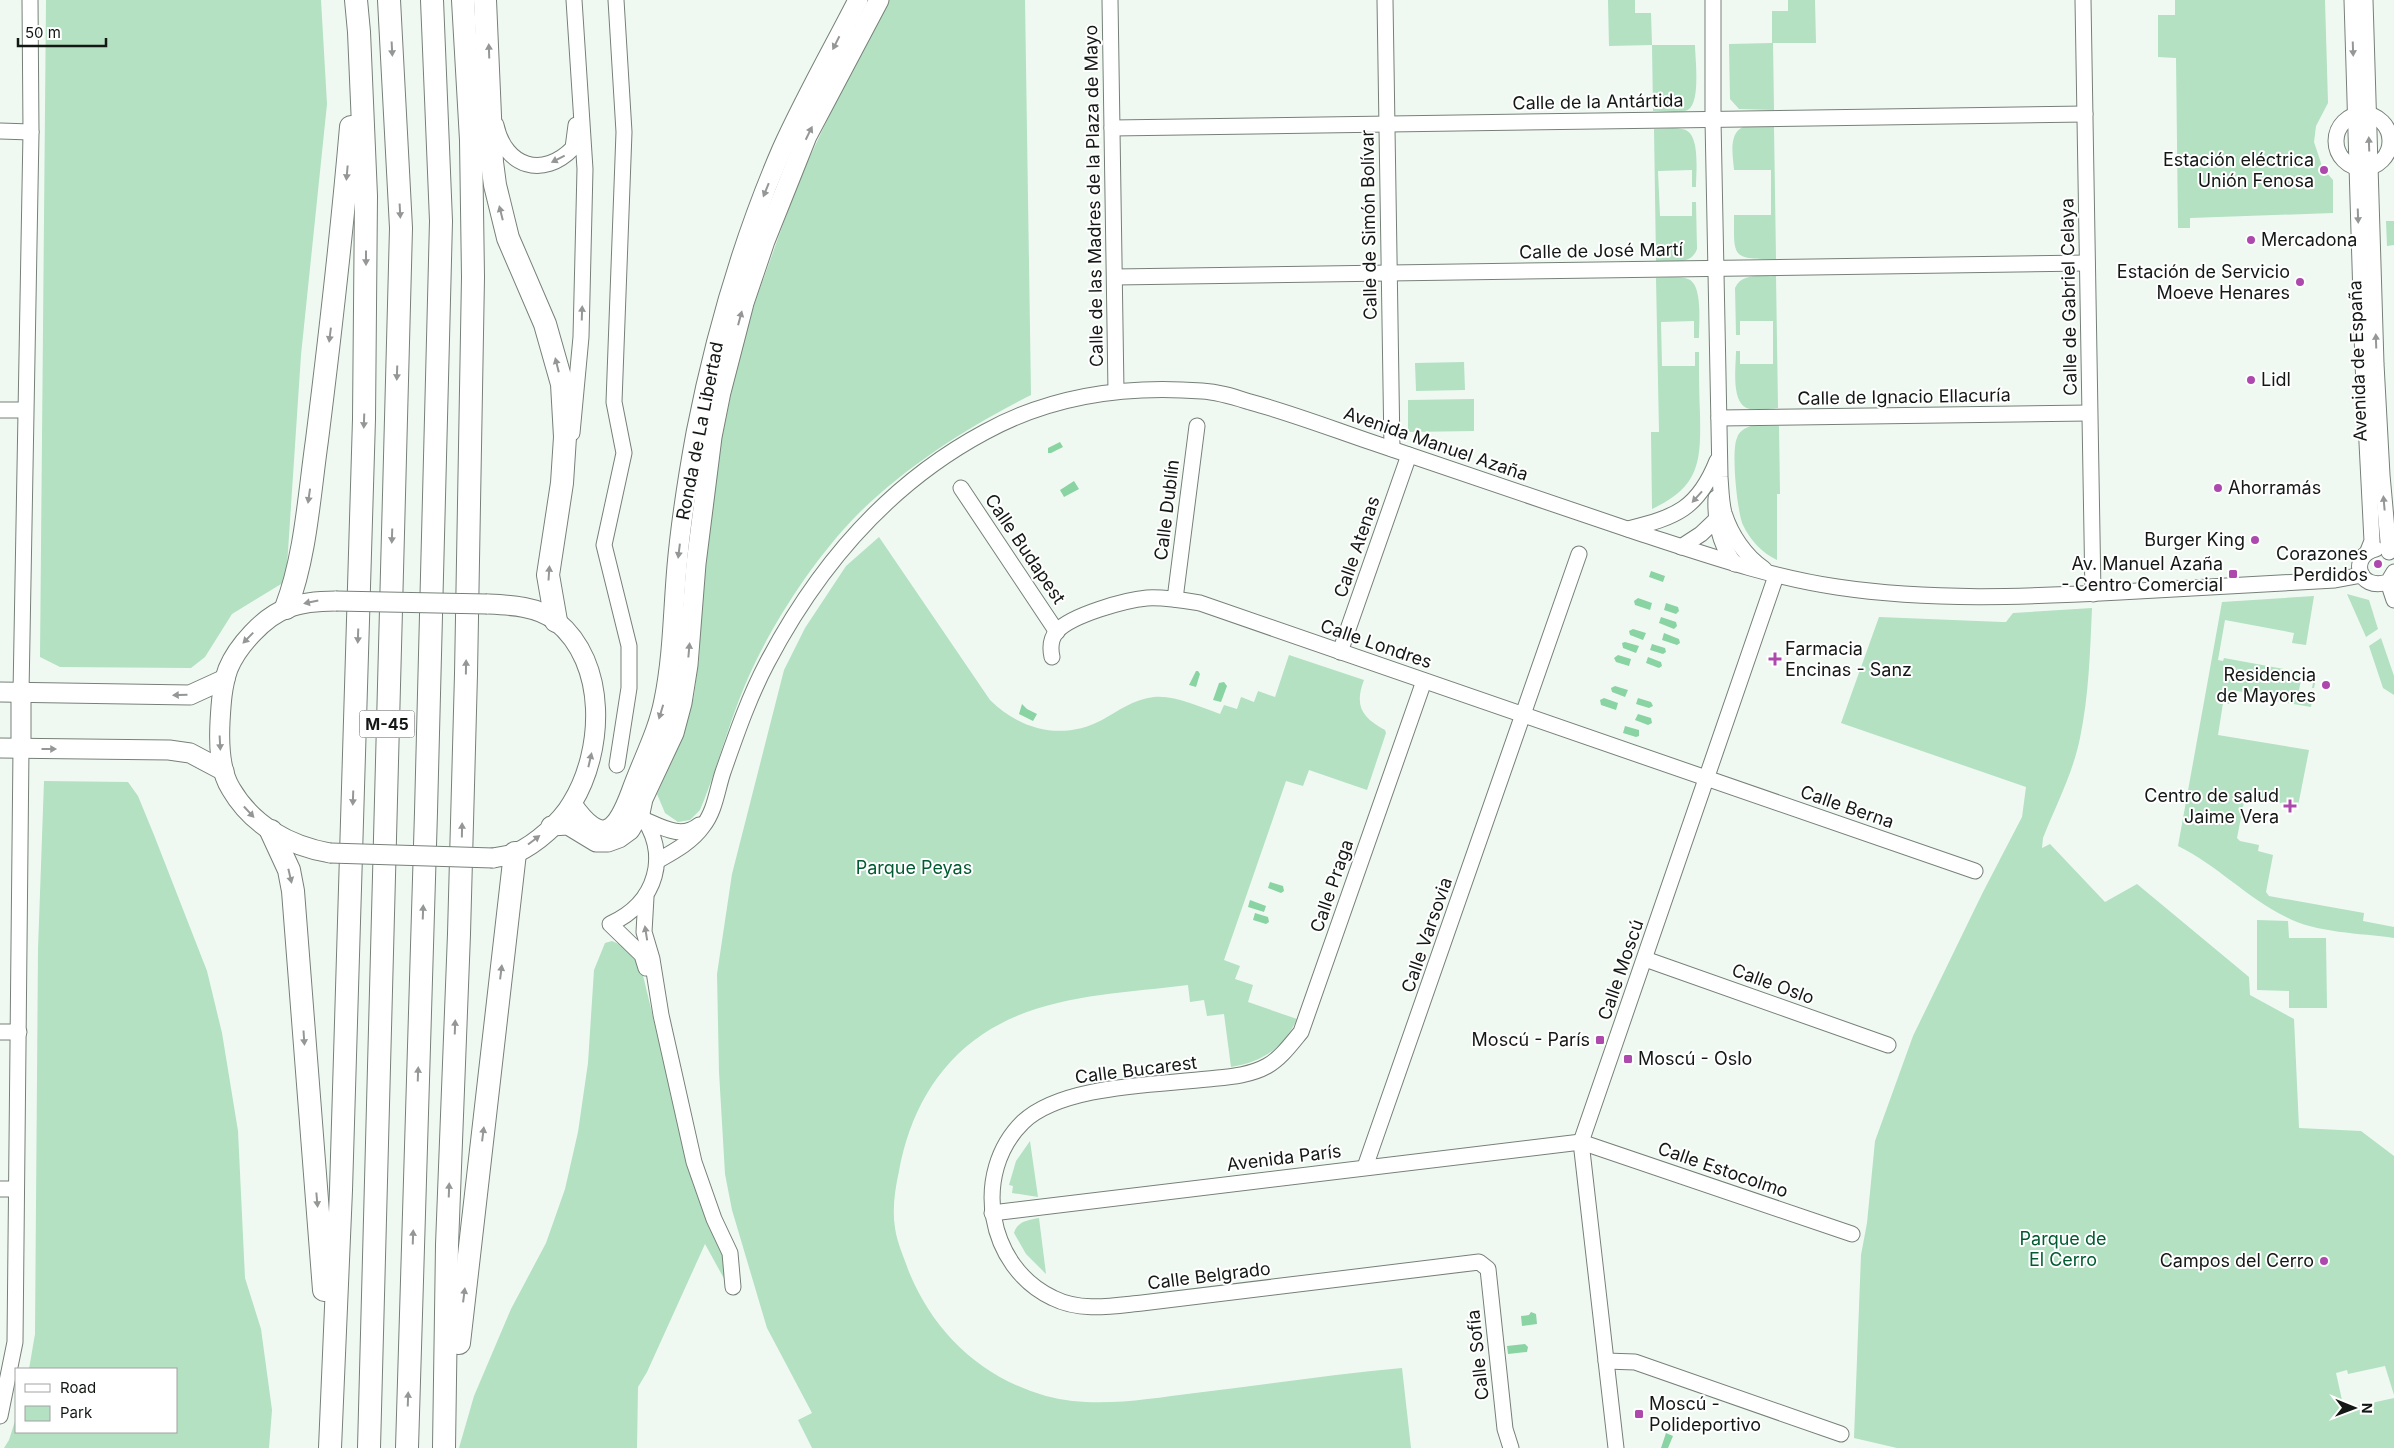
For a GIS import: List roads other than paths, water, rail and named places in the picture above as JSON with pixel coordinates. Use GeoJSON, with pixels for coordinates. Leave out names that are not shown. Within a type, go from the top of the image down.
{"type":"FeatureCollection","features":[{"type":"Feature","properties":{"kind":"highway"},"geometry":{"type":"LineString","coordinates":[[286,608],[297,577],[305,529],[343,226],[351,124],[350,0]]}},
{"type":"Feature","properties":{"kind":"highway"},"geometry":{"type":"LineString","coordinates":[[328,1448],[341,1190],[364,419],[366,196],[356,0]]}},
{"type":"Feature","properties":{"kind":"highway","name":"M-45"},"geometry":{"type":"LineString","coordinates":[[369,1448],[401,228],[389,0]]}},
{"type":"Feature","properties":{"kind":"highway","name":"M-45"},"geometry":{"type":"LineString","coordinates":[[407,1448],[426,822],[441,221],[432,0]]}},
{"type":"Feature","properties":{"kind":"highway"},"geometry":{"type":"LineString","coordinates":[[446,1448],[447,1245],[459,934],[473,277],[471,140],[463,0]]}},
{"type":"Feature","properties":{"kind":"highway"},"geometry":{"type":"LineString","coordinates":[[486,0],[492,162],[501,213],[508,238],[544,324],[562,384],[565,437],[562,483],[548,575],[556,621]]}},
{"type":"Feature","properties":{"kind":"highway"},"geometry":{"type":"LineString","coordinates":[[272,831],[289,870],[293,891],[324,1290],[328,1448]]}},
{"type":"Feature","properties":{"kind":"highway"},"geometry":{"type":"LineString","coordinates":[[446,1448],[515,853]]}},
{"type":"Feature","properties":{"kind":"main road","name":"Ronda de La Libertad"},"geometry":{"type":"LineString","coordinates":[[572,804],[589,824],[598,830],[610,829],[617,824],[625,810],[652,741],[664,702],[672,653],[682,516],[696,434],[714,353],[744,251],[783,148],[858,0]]}},
{"type":"Feature","properties":{"kind":"main road","name":"Ronda de La Libertad"},"geometry":{"type":"LineString","coordinates":[[552,826],[568,825],[596,842],[608,842],[619,838],[630,830],[642,816],[643,799],[674,733],[682,702],[712,437],[721,392],[744,303],[782,197],[807,136],[879,0]]}},
{"type":"Feature","properties":{"kind":"main road"},"geometry":{"type":"LineString","coordinates":[[318,600],[487,604],[528,609],[556,621],[581,652],[588,668],[595,706],[590,761],[583,782],[572,804],[536,840],[515,853],[493,858],[330,853],[304,847],[258,822],[239,802],[229,787],[224,771],[220,734],[225,679],[232,659],[242,644],[260,626],[286,608],[318,600]]}},
{"type":"Feature","properties":{"kind":"main road"},"geometry":{"type":"LineString","coordinates":[[0,692],[190,695],[225,679]]}},
{"type":"Feature","properties":{"kind":"main road"},"geometry":{"type":"LineString","coordinates":[[21,693],[21,748]]}},
{"type":"Feature","properties":{"kind":"main road"},"geometry":{"type":"LineString","coordinates":[[0,748],[169,750],[190,753],[224,771]]}},
{"type":"Feature","properties":{"kind":"street"},"geometry":{"type":"LineString","coordinates":[[21,693],[30,132],[30,0]]}},
{"type":"Feature","properties":{"kind":"street"},"geometry":{"type":"LineString","coordinates":[[562,483],[571,443],[576,400],[584,260],[585,169],[574,0]]}},
{"type":"Feature","properties":{"kind":"street"},"geometry":{"type":"LineString","coordinates":[[616,0],[624,132],[614,402],[624,454],[604,545],[629,646],[630,688],[617,765]]}},
{"type":"Feature","properties":{"kind":"street","name":"Calle de las Madres de la Plaza de Mayo"},"geometry":{"type":"LineString","coordinates":[[1110,0],[1116,391]]}},
{"type":"Feature","properties":{"kind":"street","name":"Calle de Simón Bolívar"},"geometry":{"type":"LineString","coordinates":[[1384,0],[1392,449]]}},
{"type":"Feature","properties":{"kind":"street"},"geometry":{"type":"LineString","coordinates":[[1713,0],[1713,120],[1720,455],[1719,516],[1727,554],[1735,564]]}},
{"type":"Feature","properties":{"kind":"street","name":"Calle de Gabriel Celaya"},"geometry":{"type":"LineString","coordinates":[[2082,0],[2093,594]]}},
{"type":"Feature","properties":{"kind":"street","name":"Avenida de España"},"geometry":{"type":"LineString","coordinates":[[2352,0],[2362,115],[2376,164],[2381,465],[2392,555]]}},
{"type":"Feature","properties":{"kind":"street","name":"Avenida de España"},"geometry":{"type":"LineString","coordinates":[[2362,115],[2365,0]]}},
{"type":"Feature","properties":{"kind":"street"},"geometry":{"type":"LineString","coordinates":[[490,86],[497,128],[506,150],[515,160],[528,165],[542,165],[556,161],[573,148],[576,137],[578,66]]}},
{"type":"Feature","properties":{"kind":"street","name":"Calle de la Antártida"},"geometry":{"type":"LineString","coordinates":[[1112,128],[2084,114]]}},
{"type":"Feature","properties":{"kind":"street"},"geometry":{"type":"LineString","coordinates":[[2362,115],[2345,121],[2339,129],[2336,138],[2337,148],[2342,158],[2376,164]]}},
{"type":"Feature","properties":{"kind":"street","name":"Avenida de España"},"geometry":{"type":"LineString","coordinates":[[2362,115],[2388,124],[2390,146],[2376,164],[2372,541],[2360,563],[2362,574]]}},
{"type":"Feature","properties":{"kind":"street"},"geometry":{"type":"LineString","coordinates":[[0,131],[30,132]]}},
{"type":"Feature","properties":{"kind":"street","name":"Calle de José Martí"},"geometry":{"type":"LineString","coordinates":[[1115,277],[2087,263]]}},
{"type":"Feature","properties":{"kind":"street","name":"Avenida Manuel Azaña"},"geometry":{"type":"LineString","coordinates":[[657,861],[678,850],[702,830],[708,818],[737,730],[766,665],[795,614],[830,563],[876,511],[926,467],[1003,422],[1037,407],[1068,399],[1116,391],[1172,390],[1218,393],[1274,408],[1735,564],[1776,576],[1884,593],[1974,598],[2093,594],[2335,580],[2362,574]]}},
{"type":"Feature","properties":{"kind":"street"},"geometry":{"type":"LineString","coordinates":[[0,410],[25,410]]}},
{"type":"Feature","properties":{"kind":"street","name":"Calle de Ignacio Ellacuría"},"geometry":{"type":"LineString","coordinates":[[1719,418],[2090,414]]}},
{"type":"Feature","properties":{"kind":"street","name":"Calle Dublín"},"geometry":{"type":"LineString","coordinates":[[1175,599],[1197,426]]}},
{"type":"Feature","properties":{"kind":"street","name":"Calle Atenas"},"geometry":{"type":"LineString","coordinates":[[1340,652],[1409,455]]}},
{"type":"Feature","properties":{"kind":"street"},"geometry":{"type":"LineString","coordinates":[[1628,529],[1654,523],[1678,513],[1690,505],[1709,482],[1720,455]]}},
{"type":"Feature","properties":{"kind":"street","name":"Calle Budapest"},"geometry":{"type":"LineString","coordinates":[[961,488],[1057,632]]}},
{"type":"Feature","properties":{"kind":"street"},"geometry":{"type":"LineString","coordinates":[[1681,547],[1701,534],[1719,516]]}},
{"type":"Feature","properties":{"kind":"street"},"geometry":{"type":"LineString","coordinates":[[1719,516],[1753,561],[1776,576]]}},
{"type":"Feature","properties":{"kind":"street"},"geometry":{"type":"LineString","coordinates":[[2368,551],[2378,549],[2392,555]]}},
{"type":"Feature","properties":{"kind":"street","name":"Calle Varsovia"},"geometry":{"type":"LineString","coordinates":[[1365,1167],[1579,554]]}},
{"type":"Feature","properties":{"kind":"street"},"geometry":{"type":"LineString","coordinates":[[2362,574],[2364,580],[2372,584],[2391,577],[2394,600]]}},
{"type":"Feature","properties":{"kind":"street","name":"Calle Moscú"},"geometry":{"type":"LineString","coordinates":[[1616,1448],[1581,1142],[1776,576]]}},
{"type":"Feature","properties":{"kind":"street","name":"Calle Londres"},"geometry":{"type":"LineString","coordinates":[[1057,632],[1092,612],[1146,598],[1175,599],[1200,603],[1706,778]]}},
{"type":"Feature","properties":{"kind":"street"},"geometry":{"type":"LineString","coordinates":[[1052,656],[1051,642],[1057,632]]}},
{"type":"Feature","properties":{"kind":"street","name":"Calle Praga"},"geometry":{"type":"LineString","coordinates":[[1240,1076],[1266,1066],[1286,1051],[1301,1032],[1424,681]]}},
{"type":"Feature","properties":{"kind":"street"},"geometry":{"type":"LineString","coordinates":[[0,1416],[16,1342],[21,748]]}},
{"type":"Feature","properties":{"kind":"street","name":"Calle Berna"},"geometry":{"type":"LineString","coordinates":[[1706,778],[1975,871]]}},
{"type":"Feature","properties":{"kind":"street"},"geometry":{"type":"LineString","coordinates":[[642,816],[669,830],[681,833],[694,830],[708,818]]}},
{"type":"Feature","properties":{"kind":"street"},"geometry":{"type":"LineString","coordinates":[[642,816],[654,841],[657,861],[654,880],[646,896],[630,914],[610,924],[642,955],[661,1015]]}},
{"type":"Feature","properties":{"kind":"street"},"geometry":{"type":"LineString","coordinates":[[646,896],[644,932],[652,959],[661,1015],[694,1162],[714,1219],[730,1253],[733,1287]]}},
{"type":"Feature","properties":{"kind":"street","name":"Calle Oslo"},"geometry":{"type":"LineString","coordinates":[[1645,959],[1888,1045]]}},
{"type":"Feature","properties":{"kind":"street"},"geometry":{"type":"LineString","coordinates":[[0,1032],[19,1032]]}},
{"type":"Feature","properties":{"kind":"street","name":"Calle Bucarest"},"geometry":{"type":"LineString","coordinates":[[992,1214],[992,1187],[1000,1155],[1016,1130],[1045,1106],[1067,1098],[1093,1092],[1240,1076]]}},
{"type":"Feature","properties":{"kind":"street","name":"Avenida París"},"geometry":{"type":"LineString","coordinates":[[992,1214],[1581,1142]]}},
{"type":"Feature","properties":{"kind":"street","name":"Calle Estocolmo"},"geometry":{"type":"LineString","coordinates":[[1581,1142],[1852,1234]]}},
{"type":"Feature","properties":{"kind":"street"},"geometry":{"type":"LineString","coordinates":[[0,1189],[16,1189]]}},
{"type":"Feature","properties":{"kind":"street","name":"Calle Belgrado"},"geometry":{"type":"LineString","coordinates":[[992,1214],[1003,1250],[1024,1277],[1038,1290],[1054,1299],[1073,1305],[1094,1307],[1142,1303],[1479,1262]]}},
{"type":"Feature","properties":{"kind":"street","name":"Calle Sofía"},"geometry":{"type":"LineString","coordinates":[[1479,1262],[1488,1269],[1504,1430],[1511,1448]]}},
{"type":"Feature","properties":{"kind":"street"},"geometry":{"type":"LineString","coordinates":[[1606,1361],[1635,1362],[1841,1434]]}},
{"type":"Feature","properties":{"kind":"place","name":"Estación eléctrica Unión Fenosa"},"geometry":{"type":"Point","coordinates":[2324,170]}},
{"type":"Feature","properties":{"kind":"place","name":"Mercadona"},"geometry":{"type":"Point","coordinates":[2251,240]}},
{"type":"Feature","properties":{"kind":"place","name":"Estación de Servicio Moeve Henares"},"geometry":{"type":"Point","coordinates":[2300,282]}},
{"type":"Feature","properties":{"kind":"place","name":"Lidl"},"geometry":{"type":"Point","coordinates":[2251,380]}},
{"type":"Feature","properties":{"kind":"place","name":"Ahorramás"},"geometry":{"type":"Point","coordinates":[2218,488]}},
{"type":"Feature","properties":{"kind":"place","name":"Burger King"},"geometry":{"type":"Point","coordinates":[2255,540]}},
{"type":"Feature","properties":{"kind":"place","name":"Corazones Perdidos"},"geometry":{"type":"Point","coordinates":[2378,564]}},
{"type":"Feature","properties":{"kind":"place","name":"Av. Manuel Azaña - Centro Comercial"},"geometry":{"type":"Point","coordinates":[2233,574]}},
{"type":"Feature","properties":{"kind":"place","name":"Farmacia Encinas - Sanz"},"geometry":{"type":"Point","coordinates":[1775,659]}},
{"type":"Feature","properties":{"kind":"place","name":"Residencia de Mayores"},"geometry":{"type":"Point","coordinates":[2326,685]}},
{"type":"Feature","properties":{"kind":"place","name":"Centro de salud Jaime Vera"},"geometry":{"type":"Point","coordinates":[2290,806]}},
{"type":"Feature","properties":{"kind":"place","name":"Moscú - París"},"geometry":{"type":"Point","coordinates":[1600,1040]}},
{"type":"Feature","properties":{"kind":"place","name":"Moscú - Oslo"},"geometry":{"type":"Point","coordinates":[1628,1059]}},
{"type":"Feature","properties":{"kind":"place","name":"Campos del Cerro"},"geometry":{"type":"Point","coordinates":[2324,1261]}},
{"type":"Feature","properties":{"kind":"place","name":"Moscú - Polideportivo"},"geometry":{"type":"Point","coordinates":[1639,1414]}},
{"type":"Feature","properties":{"kind":"park label","name":"Parque Peyas"},"geometry":{"type":"Point","coordinates":[914,868]}},
{"type":"Feature","properties":{"kind":"park label","name":"Parque de El Cerro"},"geometry":{"type":"Point","coordinates":[2063,1249]}}]}
